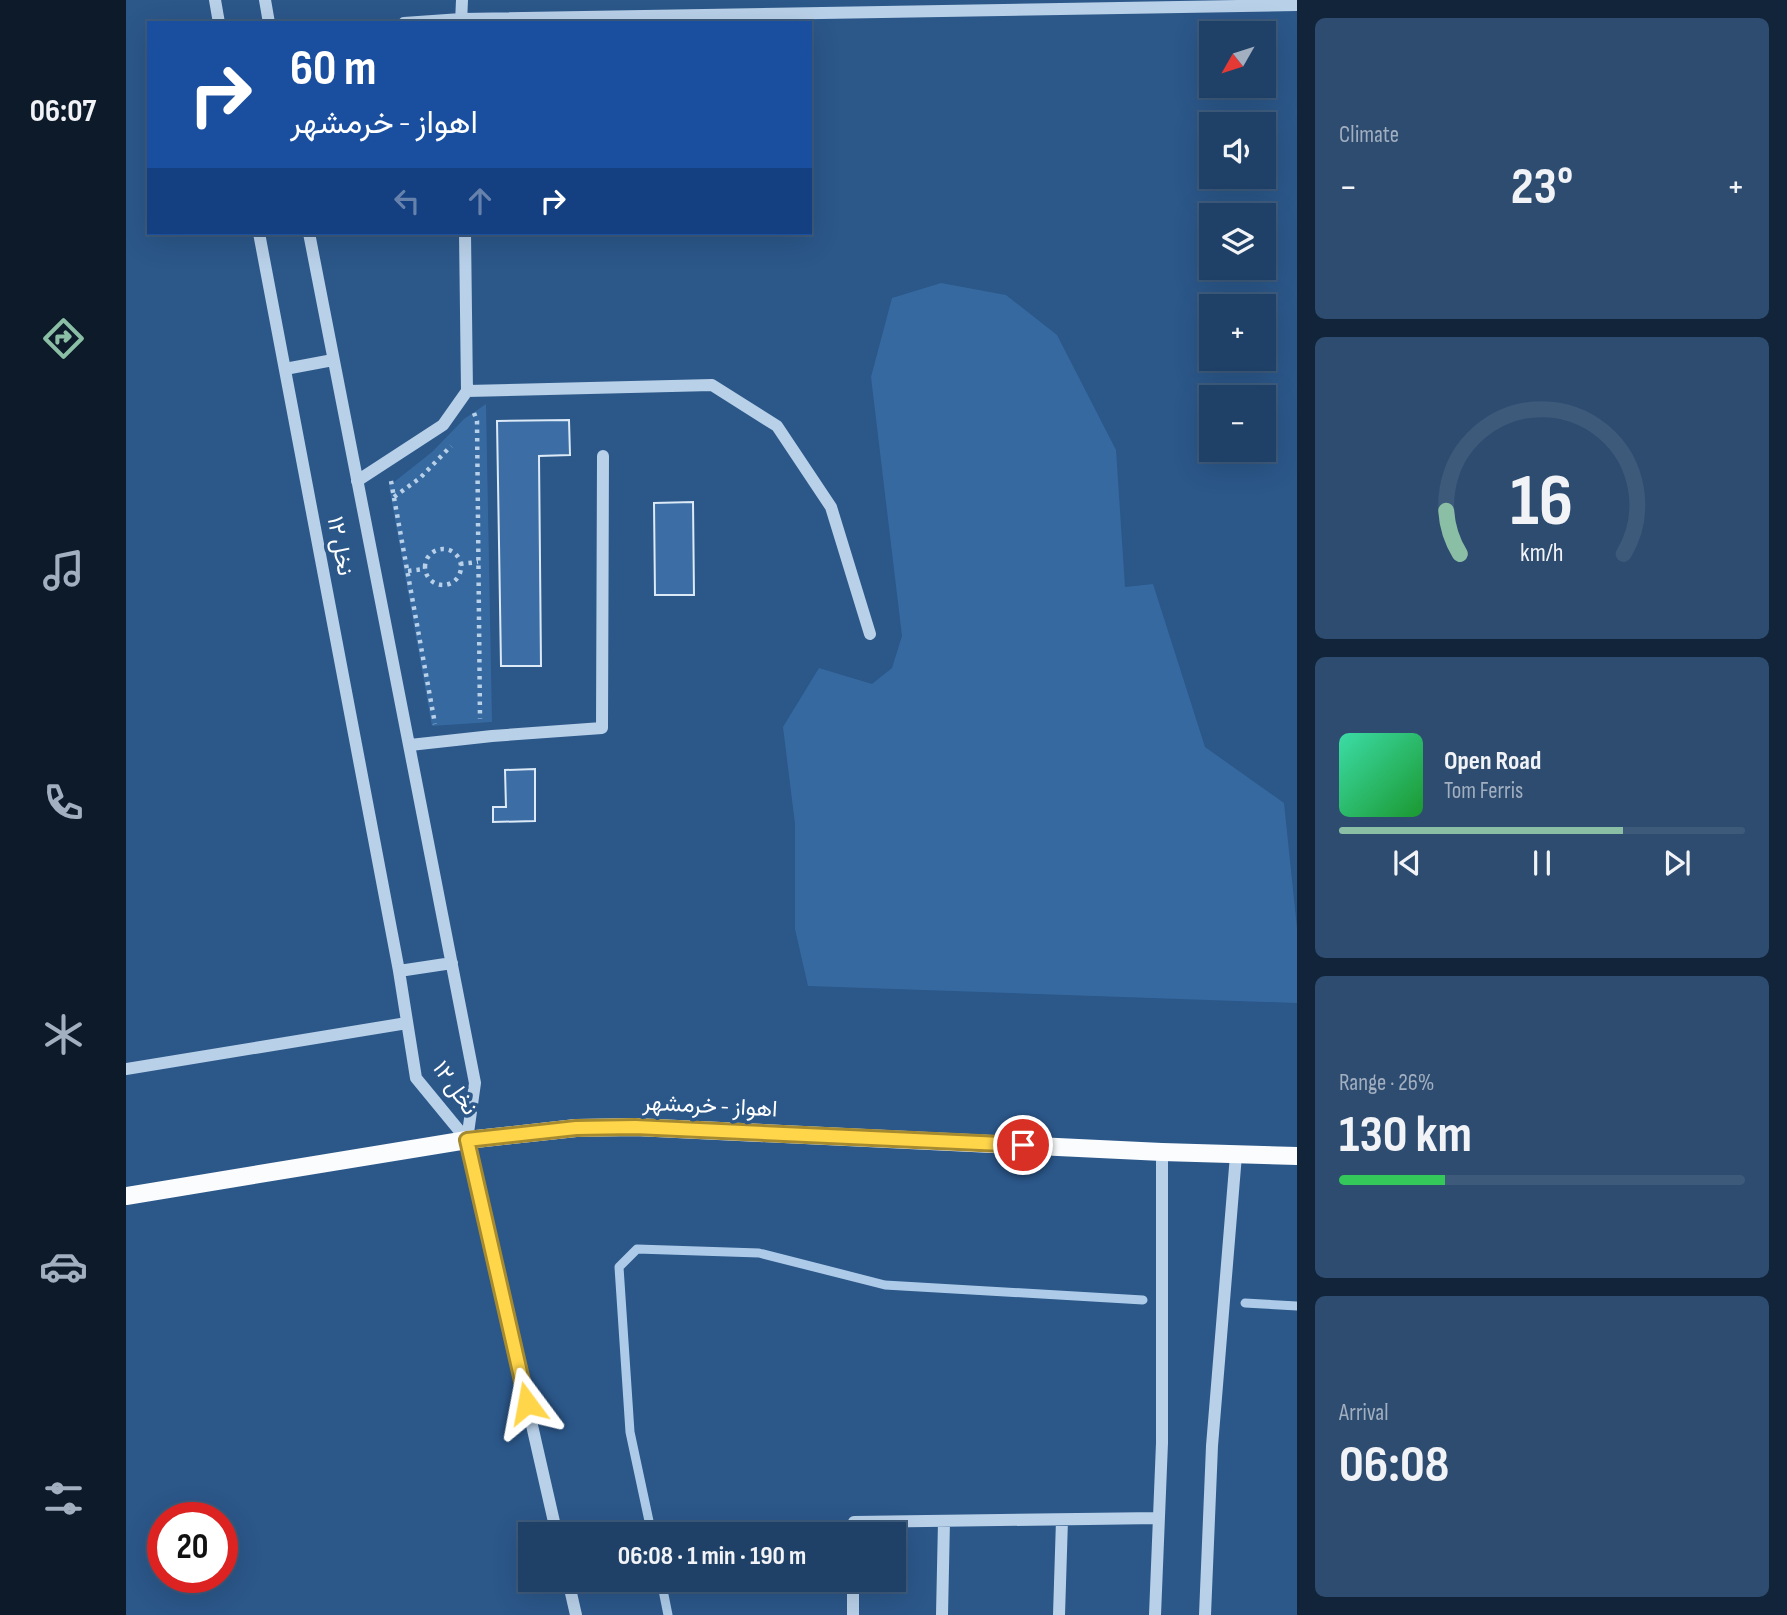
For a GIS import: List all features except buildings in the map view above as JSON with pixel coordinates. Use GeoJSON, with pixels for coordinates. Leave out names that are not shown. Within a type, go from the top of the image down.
{"type":"FeatureCollection","features":[{"type":"Feature","properties":{"kind":"main road","name":"اهواز - خرمشهر"},"geometry":{"type":"LineString","coordinates":[[126,1196],[467,1140],[576,1128],[635,1127],[1297,1156]]}},
{"type":"Feature","properties":{"kind":"street"},"geometry":{"type":"LineString","coordinates":[[215,0],[219,21]]}},
{"type":"Feature","properties":{"kind":"street"},"geometry":{"type":"LineString","coordinates":[[265,0],[269,21]]}},
{"type":"Feature","properties":{"kind":"street"},"geometry":{"type":"LineString","coordinates":[[462,0],[461,21],[952,6],[1297,5]]}},
{"type":"Feature","properties":{"kind":"street","name":"نخل ۱۲"},"geometry":{"type":"LineString","coordinates":[[259,235],[399,971],[416,1078],[467,1140]]}},
{"type":"Feature","properties":{"kind":"street","name":"نخل ۱۲"},"geometry":{"type":"LineString","coordinates":[[309,235],[475,1083],[467,1140]]}},
{"type":"Feature","properties":{"kind":"street"},"geometry":{"type":"LineString","coordinates":[[357,481],[443,425],[467,391],[465,235]]}},
{"type":"Feature","properties":{"kind":"street"},"geometry":{"type":"LineString","coordinates":[[285,369],[333,360]]}},
{"type":"Feature","properties":{"kind":"street"},"geometry":{"type":"LineString","coordinates":[[467,391],[712,384],[777,426],[831,507],[870,634]]}},
{"type":"Feature","properties":{"kind":"street"},"geometry":{"type":"LineString","coordinates":[[410,744],[603,728],[603,456]]}},
{"type":"Feature","properties":{"kind":"street"},"geometry":{"type":"LineString","coordinates":[[399,971],[452,963]]}},
{"type":"Feature","properties":{"kind":"street"},"geometry":{"type":"LineString","coordinates":[[126,1069],[407,1024]]}},
{"type":"Feature","properties":{"kind":"street"},"geometry":{"type":"LineString","coordinates":[[467,1140],[554,1522]]}},
{"type":"Feature","properties":{"kind":"street"},"geometry":{"type":"LineString","coordinates":[[1155,1615],[1162,1443],[1162,1152]]}},
{"type":"Feature","properties":{"kind":"street"},"geometry":{"type":"LineString","coordinates":[[1205,1615],[1212,1446],[1236,1155]]}},
{"type":"Feature","properties":{"kind":"street"},"geometry":{"type":"LineString","coordinates":[[854,1522],[1159,1518]]}},
{"type":"Feature","properties":{"kind":"street"},"geometry":{"type":"LineString","coordinates":[[1059,1615],[1062,1520]]}},
{"type":"Feature","properties":{"kind":"street"},"geometry":{"type":"LineString","coordinates":[[942,1615],[944,1521]]}},
{"type":"Feature","properties":{"kind":"street"},"geometry":{"type":"LineString","coordinates":[[571,1592],[576,1615]]}},
{"type":"Feature","properties":{"kind":"street"},"geometry":{"type":"LineString","coordinates":[[853,1592],[853,1615]]}},
{"type":"Feature","properties":{"kind":"path"},"geometry":{"type":"LineString","coordinates":[[467,391],[477,421],[481,737]]}},
{"type":"Feature","properties":{"kind":"path"},"geometry":{"type":"LineString","coordinates":[[469,428],[477,421]]}},
{"type":"Feature","properties":{"kind":"path"},"geometry":{"type":"LineString","coordinates":[[394,497],[420,478],[454,443]]}},
{"type":"Feature","properties":{"kind":"path"},"geometry":{"type":"LineString","coordinates":[[387,461],[439,742]]}},
{"type":"Feature","properties":{"kind":"path"},"geometry":{"type":"LineString","coordinates":[[436,550],[454,552],[460,565],[457,578],[449,584],[440,585],[431,581],[425,569],[428,555],[436,550]]}},
{"type":"Feature","properties":{"kind":"path"},"geometry":{"type":"LineString","coordinates":[[460,565],[478,562]]}},
{"type":"Feature","properties":{"kind":"path"},"geometry":{"type":"LineString","coordinates":[[408,571],[425,569]]}},
{"type":"Feature","properties":{"kind":"shaded area"},"geometry":{"type":"Polygon","coordinates":[[[941,283],[1006,295],[1057,335],[1116,450],[1125,587],[1153,584],[1205,747],[1284,803],[1297,928],[1297,1003],[808,986],[795,929],[795,824],[783,727],[819,668],[872,684],[892,668],[902,636],[871,377],[892,298],[941,283]]]}},
{"type":"Feature","properties":{"kind":"shaded area"},"geometry":{"type":"Polygon","coordinates":[[[486,404],[492,722],[432,726],[389,486],[432,452],[464,419],[486,404]]]}},
{"type":"Feature","properties":{"kind":"waterway"},"geometry":{"type":"LineString","coordinates":[[649,1522],[630,1432],[619,1267],[637,1249],[759,1253],[885,1285],[1143,1300]]}},
{"type":"Feature","properties":{"kind":"waterway"},"geometry":{"type":"LineString","coordinates":[[1245,1303],[1297,1306]]}},
{"type":"Feature","properties":{"kind":"waterway"},"geometry":{"type":"LineString","coordinates":[[663,1592],[668,1615]]}},
{"type":"Feature","properties":{"kind":"route"},"geometry":{"type":"LineString","coordinates":[[527,1403],[467,1140],[576,1128],[635,1127],[1023,1145]]}}]}
